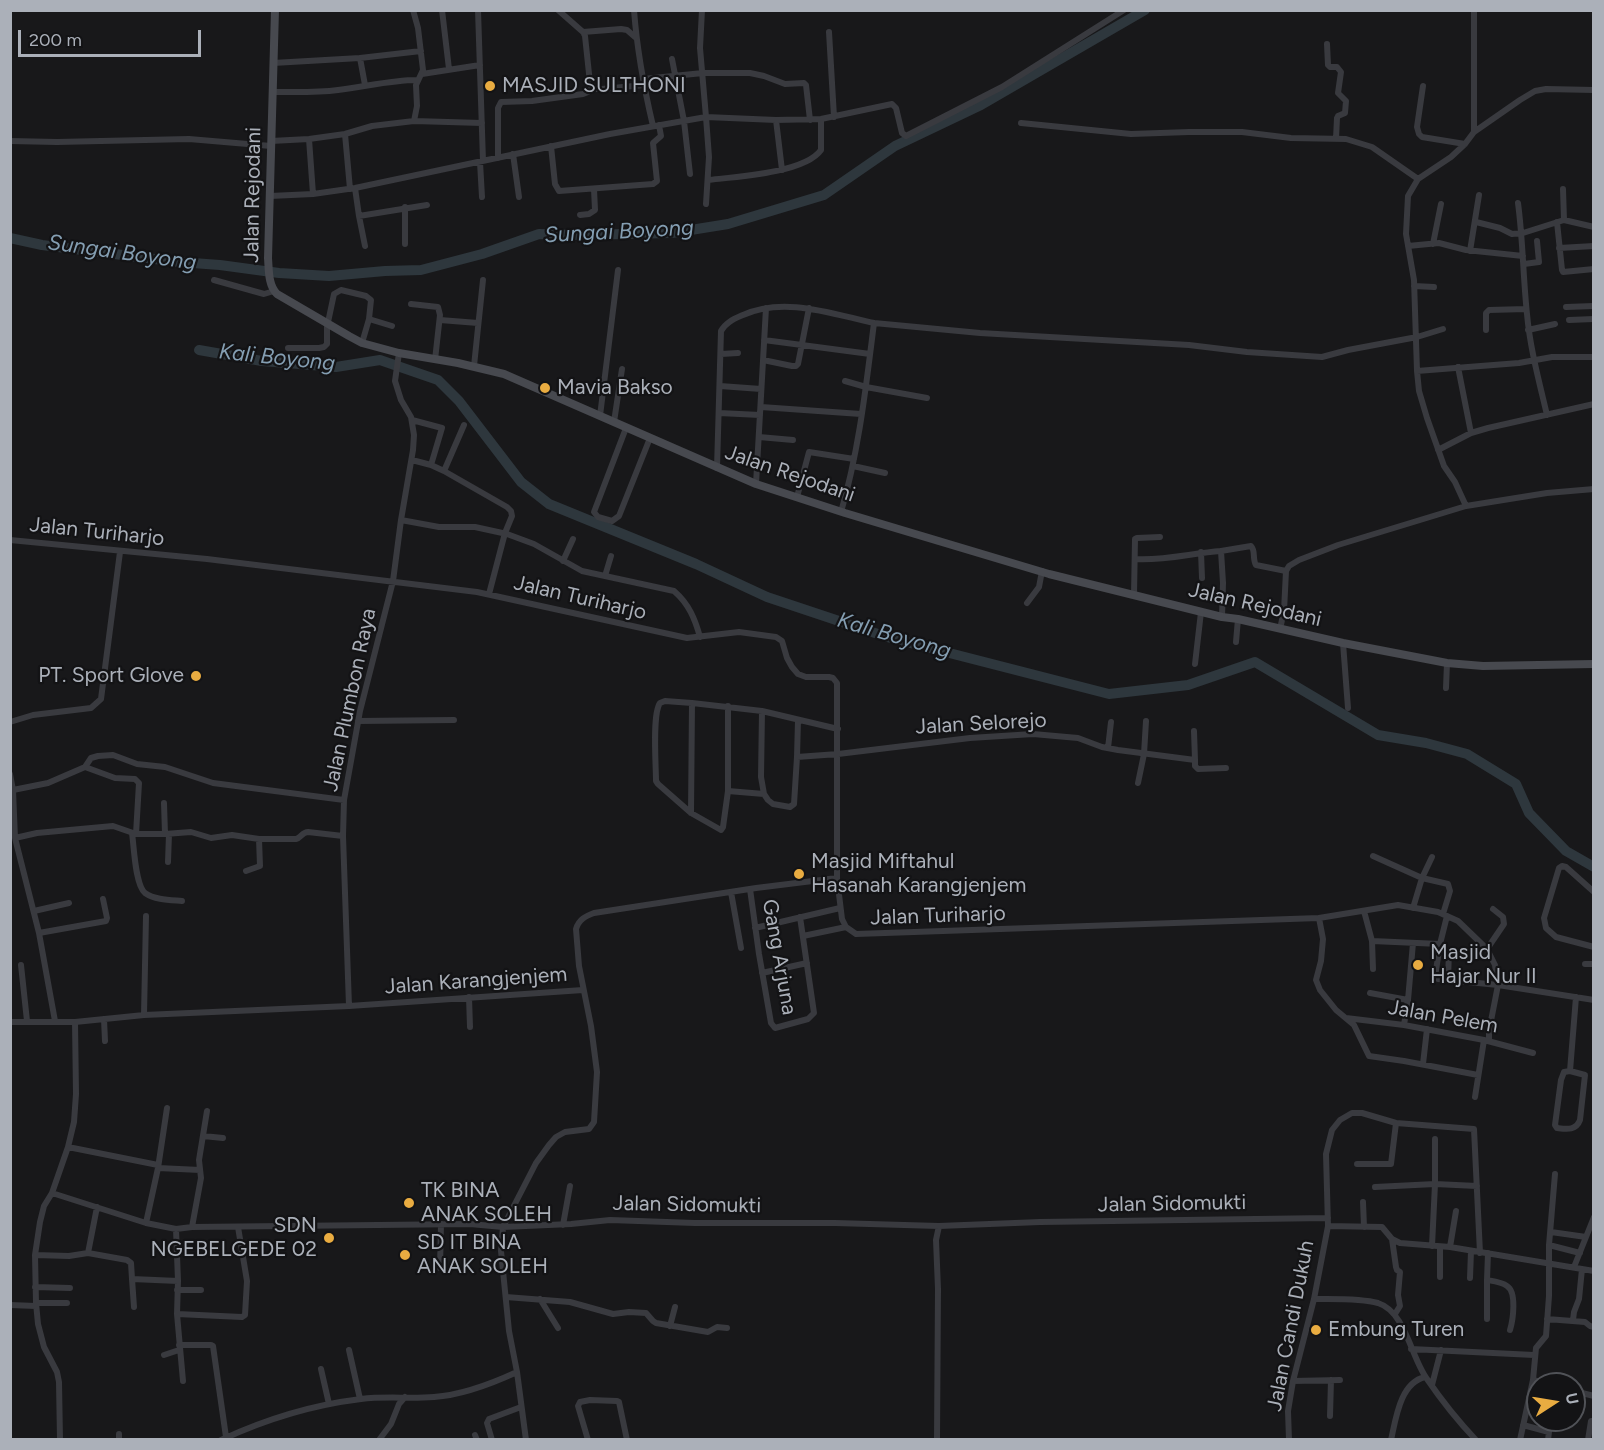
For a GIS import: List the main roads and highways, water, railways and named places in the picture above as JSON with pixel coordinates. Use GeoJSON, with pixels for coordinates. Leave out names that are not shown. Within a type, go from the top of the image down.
{"type":"FeatureCollection","features":[{"type":"Feature","properties":{"kind":"main road","name":"Jalan Rejodani"},"geometry":{"type":"LineString","coordinates":[[275,10],[268,258],[272,287],[328,324],[362,343],[399,355],[474,366],[504,374],[756,484],[841,512],[1059,577],[1222,617],[1448,663],[1483,666],[1593,663]]}},
{"type":"Feature","properties":{"kind":"waterway","name":"Sungai Boyong"},"geometry":{"type":"LineString","coordinates":[[10,238],[42,245],[179,262],[329,276],[421,270],[482,254],[539,234],[672,233],[728,224],[824,195],[895,146],[981,105],[1145,10]]}},
{"type":"Feature","properties":{"kind":"waterway","name":"Kali Boyong"},"geometry":{"type":"LineString","coordinates":[[199,350],[262,361],[336,367],[380,360],[438,380],[459,401],[521,482],[549,504],[696,564],[767,597],[887,637],[1109,694],[1188,685],[1255,662],[1378,735],[1426,743],[1467,754],[1516,784],[1529,813],[1566,851],[1594,867]]}},
{"type":"Feature","properties":{"kind":"place","name":"MASJID SULTHONI"},"geometry":{"type":"Point","coordinates":[490,86]}},
{"type":"Feature","properties":{"kind":"place","name":"Mavia Bakso"},"geometry":{"type":"Point","coordinates":[545,388]}},
{"type":"Feature","properties":{"kind":"place","name":"PT. Sport Glove"},"geometry":{"type":"Point","coordinates":[196,676]}},
{"type":"Feature","properties":{"kind":"place","name":"Masjid Miftahul Hasanah Karangjenjem"},"geometry":{"type":"Point","coordinates":[799,874]}},
{"type":"Feature","properties":{"kind":"place","name":"Masjid Hajar Nur II"},"geometry":{"type":"Point","coordinates":[1418,965]}},
{"type":"Feature","properties":{"kind":"place","name":"TK BINA ANAK SOLEH"},"geometry":{"type":"Point","coordinates":[409,1203]}},
{"type":"Feature","properties":{"kind":"place","name":"SDN NGEBELGEDE 02"},"geometry":{"type":"Point","coordinates":[329,1238]}},
{"type":"Feature","properties":{"kind":"place","name":"SD IT BINA ANAK SOLEH"},"geometry":{"type":"Point","coordinates":[405,1255]}},
{"type":"Feature","properties":{"kind":"place","name":"Embung Turen"},"geometry":{"type":"Point","coordinates":[1316,1330]}}]}
